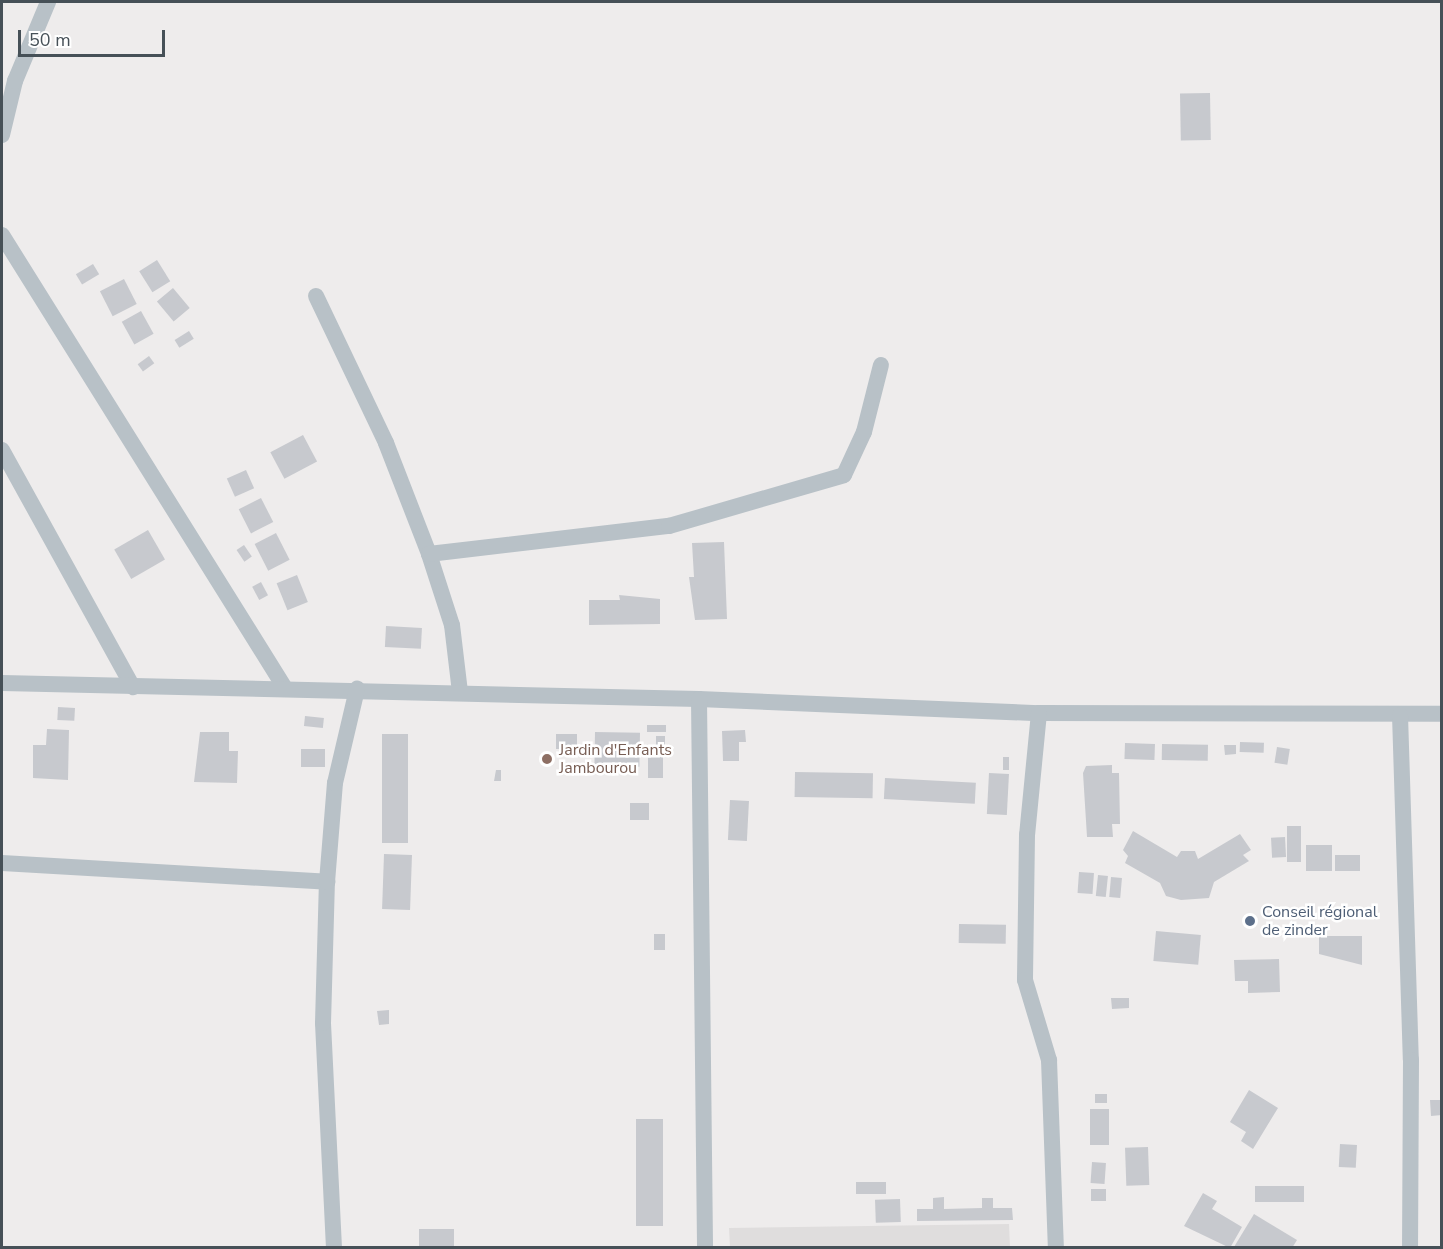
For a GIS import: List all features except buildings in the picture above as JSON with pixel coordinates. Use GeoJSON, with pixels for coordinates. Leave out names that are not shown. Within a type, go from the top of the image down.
{"type":"FeatureCollection","features":[{"type":"Feature","properties":{"kind":"street"},"geometry":{"type":"LineString","coordinates":[[2,135],[15,81],[48,2]]}},
{"type":"Feature","properties":{"kind":"street"},"geometry":{"type":"LineString","coordinates":[[2,235],[285,688]]}},
{"type":"Feature","properties":{"kind":"street"},"geometry":{"type":"LineString","coordinates":[[316,296],[386,443],[429,554],[452,625],[460,692]]}},
{"type":"Feature","properties":{"kind":"street"},"geometry":{"type":"LineString","coordinates":[[429,554],[669,526],[844,475],[864,432],[881,365]]}},
{"type":"Feature","properties":{"kind":"street"},"geometry":{"type":"LineString","coordinates":[[2,450],[132,687]]}},
{"type":"Feature","properties":{"kind":"street"},"geometry":{"type":"LineString","coordinates":[[2,683],[132,687],[357,689],[699,699],[1039,713],[1442,714]]}},
{"type":"Feature","properties":{"kind":"street"},"geometry":{"type":"LineString","coordinates":[[334,1248],[323,1023],[327,882],[335,783],[357,689]]}},
{"type":"Feature","properties":{"kind":"street"},"geometry":{"type":"LineString","coordinates":[[699,699],[705,1248]]}},
{"type":"Feature","properties":{"kind":"street"},"geometry":{"type":"LineString","coordinates":[[1039,713],[1027,835],[1025,980],[1049,1060],[1056,1248]]}},
{"type":"Feature","properties":{"kind":"street"},"geometry":{"type":"LineString","coordinates":[[1400,715],[1411,1060],[1410,1248]]}},
{"type":"Feature","properties":{"kind":"street"},"geometry":{"type":"LineString","coordinates":[[2,863],[327,882]]}},
{"type":"Feature","properties":{"kind":"shaded area"},"geometry":{"type":"Polygon","coordinates":[[[1009,1224],[1010,1247],[730,1247],[729,1228],[1009,1224]]]}},
{"type":"Feature","properties":{"kind":"place","name":"Jardin d'Enfants Jambourou"},"geometry":{"type":"Point","coordinates":[547,759]}},
{"type":"Feature","properties":{"kind":"place","name":"Conseil régional de zinder"},"geometry":{"type":"Point","coordinates":[1250,921]}}]}
